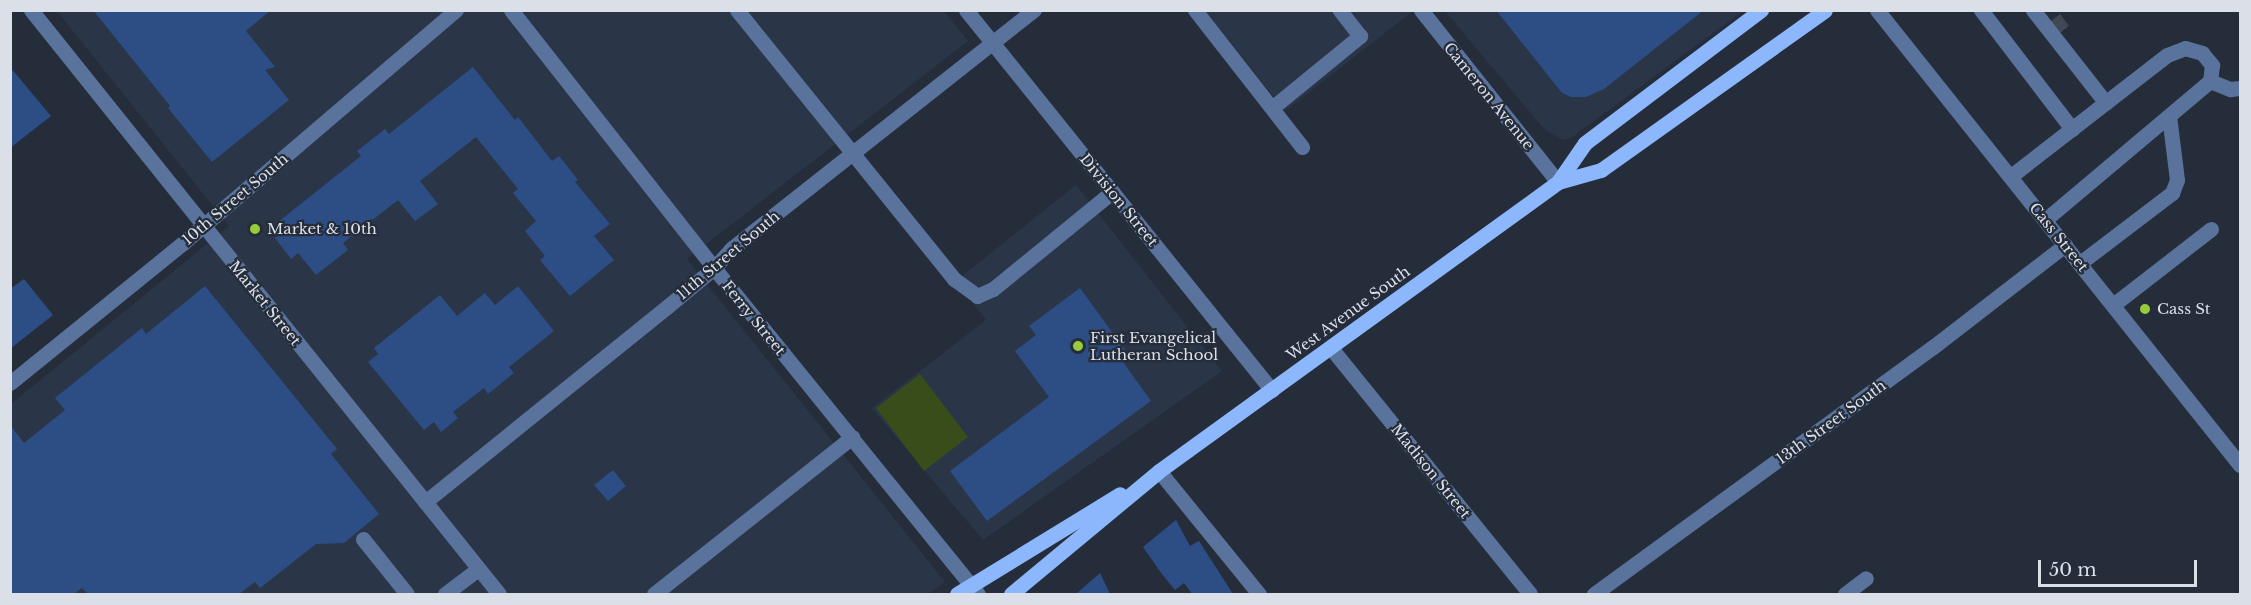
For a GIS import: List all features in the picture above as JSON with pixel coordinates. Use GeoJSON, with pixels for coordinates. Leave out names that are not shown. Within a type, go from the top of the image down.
{"type":"FeatureCollection","features":[{"type":"Feature","properties":{"kind":"main road","name":"West Avenue South"},"geometry":{"type":"LineString","coordinates":[[957,594],[974,590],[1158,471],[1331,348],[1558,182],[1585,143],[1761,10]]}},
{"type":"Feature","properties":{"kind":"main road","name":"West Avenue South"},"geometry":{"type":"LineString","coordinates":[[1558,182],[1601,171],[1825,10]]}},
{"type":"Feature","properties":{"kind":"main road","name":"West Avenue South"},"geometry":{"type":"LineString","coordinates":[[1011,594],[1158,471]]}},
{"type":"Feature","properties":{"kind":"street","name":"Market Street"},"geometry":{"type":"LineString","coordinates":[[31,10],[499,594]]}},
{"type":"Feature","properties":{"kind":"street","name":"10th Street South"},"geometry":{"type":"LineString","coordinates":[[10,383],[203,226],[456,10]]}},
{"type":"Feature","properties":{"kind":"street","name":"Ferry Street"},"geometry":{"type":"LineString","coordinates":[[511,10],[714,268],[974,590]]}},
{"type":"Feature","properties":{"kind":"street"},"geometry":{"type":"LineString","coordinates":[[737,10],[954,279],[977,296],[993,290],[1112,192]]}},
{"type":"Feature","properties":{"kind":"street","name":"Division Street"},"geometry":{"type":"LineString","coordinates":[[966,10],[1272,390]]}},
{"type":"Feature","properties":{"kind":"street","name":"11th Street South"},"geometry":{"type":"LineString","coordinates":[[425,502],[714,268],[731,249],[993,45],[1034,10]]}},
{"type":"Feature","properties":{"kind":"street"},"geometry":{"type":"LineString","coordinates":[[1195,10],[1302,147]]}},
{"type":"Feature","properties":{"kind":"street"},"geometry":{"type":"LineString","coordinates":[[1272,108],[1360,36],[1340,10]]}},
{"type":"Feature","properties":{"kind":"street","name":"Cameron Avenue"},"geometry":{"type":"LineString","coordinates":[[1421,10],[1558,182]]}},
{"type":"Feature","properties":{"kind":"street","name":"Cass Street"},"geometry":{"type":"LineString","coordinates":[[1877,10],[2239,460]]}},
{"type":"Feature","properties":{"kind":"street"},"geometry":{"type":"LineString","coordinates":[[1981,10],[2072,129]]}},
{"type":"Feature","properties":{"kind":"street"},"geometry":{"type":"LineString","coordinates":[[2033,10],[2065,42],[2106,103]]}},
{"type":"Feature","properties":{"kind":"street"},"geometry":{"type":"LineString","coordinates":[[2011,176],[2167,55],[2185,48],[2202,53],[2212,65],[2210,81],[2045,219]]}},
{"type":"Feature","properties":{"kind":"street"},"geometry":{"type":"LineString","coordinates":[[2210,81],[2230,89],[2241,88]]}},
{"type":"Feature","properties":{"kind":"street"},"geometry":{"type":"LineString","coordinates":[[2080,263],[2172,193],[2177,180],[2169,116]]}},
{"type":"Feature","properties":{"kind":"street"},"geometry":{"type":"LineString","coordinates":[[2113,304],[2211,229]]}},
{"type":"Feature","properties":{"kind":"street","name":"13th Street South"},"geometry":{"type":"LineString","coordinates":[[1594,594],[1934,347],[2065,245]]}},
{"type":"Feature","properties":{"kind":"street","name":"Madison Street"},"geometry":{"type":"LineString","coordinates":[[1331,348],[1530,594]]}},
{"type":"Feature","properties":{"kind":"street"},"geometry":{"type":"LineString","coordinates":[[654,594],[852,437]]}},
{"type":"Feature","properties":{"kind":"street"},"geometry":{"type":"LineString","coordinates":[[1158,471],[1259,594]]}},
{"type":"Feature","properties":{"kind":"street"},"geometry":{"type":"LineString","coordinates":[[363,539],[407,594]]}},
{"type":"Feature","properties":{"kind":"street"},"geometry":{"type":"LineString","coordinates":[[445,594],[478,569]]}},
{"type":"Feature","properties":{"kind":"street"},"geometry":{"type":"LineString","coordinates":[[1845,594],[1866,578]]}},
{"type":"Feature","properties":{"kind":"shaded area"},"geometry":{"type":"Polygon","coordinates":[[[943,10],[968,41],[687,259],[945,582],[928,594],[11,594],[11,404],[229,226],[57,11],[943,10]]]}},
{"type":"Feature","properties":{"kind":"shaded area"},"geometry":{"type":"Polygon","coordinates":[[[1205,11],[1413,11],[1285,111],[1205,11]]]}},
{"type":"Feature","properties":{"kind":"shaded area"},"geometry":{"type":"Polygon","coordinates":[[[1445,11],[1743,11],[1571,138],[1563,140],[1545,130],[1445,11]]]}},
{"type":"Feature","properties":{"kind":"shaded area","name":"First Evangelical Lutheran School"},"geometry":{"type":"Polygon","coordinates":[[[1076,185],[1222,371],[983,540],[872,408],[986,320],[956,281],[1076,185]]]}},
{"type":"Feature","properties":{"kind":"green space"},"geometry":{"type":"Polygon","coordinates":[[[920,374],[968,437],[924,471],[876,408],[920,374]]]}},
{"type":"Feature","properties":{"kind":"building"},"geometry":{"type":"Polygon","coordinates":[[[93,10],[271,10],[246,31],[275,67],[265,70],[289,100],[212,162],[93,10]]]}},
{"type":"Feature","properties":{"kind":"building"},"geometry":{"type":"Polygon","coordinates":[[[1496,10],[1704,10],[1604,89],[1586,97],[1571,97],[1562,93],[1496,10]]]}},
{"type":"Feature","properties":{"kind":"building"},"geometry":{"type":"Polygon","coordinates":[[[10,67],[51,116],[10,148],[10,67]]]}},
{"type":"Feature","properties":{"kind":"building"},"geometry":{"type":"Polygon","coordinates":[[[473,67],[515,120],[518,117],[552,161],[559,156],[578,180],[575,182],[610,224],[594,236],[614,260],[570,296],[540,260],[545,256],[525,231],[536,221],[513,193],[518,189],[476,137],[420,181],[438,204],[415,221],[398,200],[343,243],[348,250],[316,275],[298,253],[291,259],[275,238],[284,230],[278,222],[361,156],[357,151],[385,129],[389,134],[473,67]]]}},
{"type":"Feature","properties":{"kind":"building"},"geometry":{"type":"Polygon","coordinates":[[[24,279],[53,315],[10,349],[10,289],[24,279]]]}},
{"type":"Feature","properties":{"kind":"building"},"geometry":{"type":"Polygon","coordinates":[[[205,286],[337,449],[331,454],[379,514],[344,543],[316,544],[260,588],[255,582],[239,594],[88,594],[82,588],[74,594],[10,594],[10,425],[24,443],[65,410],[55,398],[142,328],[146,334],[205,286]]]}},
{"type":"Feature","properties":{"kind":"building"},"geometry":{"type":"Polygon","coordinates":[[[518,286],[554,331],[509,367],[514,373],[488,394],[484,388],[453,412],[458,418],[441,432],[434,422],[424,430],[368,362],[378,354],[374,348],[440,295],[457,316],[485,293],[495,305],[518,286]]]}},
{"type":"Feature","properties":{"kind":"building"},"geometry":{"type":"Polygon","coordinates":[[[1080,288],[1130,357],[1123,362],[1151,401],[987,521],[950,471],[1049,397],[1015,351],[1036,335],[1029,326],[1080,288]]]}},
{"type":"Feature","properties":{"kind":"building"},"geometry":{"type":"Polygon","coordinates":[[[613,470],[626,486],[608,501],[594,485],[613,470]]]}},
{"type":"Feature","properties":{"kind":"building"},"geometry":{"type":"Polygon","coordinates":[[[1176,520],[1190,546],[1199,541],[1233,594],[1192,594],[1184,583],[1175,590],[1162,574],[1143,547],[1176,520]]]}},
{"type":"Feature","properties":{"kind":"building"},"geometry":{"type":"Polygon","coordinates":[[[1100,573],[1110,594],[1076,594],[1100,573]]]}},
{"type":"Feature","properties":{"kind":"tunnel"},"geometry":{"type":"LineString","coordinates":[[2054,18],[2066,34]]}},
{"type":"Feature","properties":{"kind":"place","name":"Market & 10th"},"geometry":{"type":"Point","coordinates":[255,229]}},
{"type":"Feature","properties":{"kind":"place","name":"Cass St"},"geometry":{"type":"Point","coordinates":[2145,309]}},
{"type":"Feature","properties":{"kind":"place","name":"First Evangelical Lutheran School"},"geometry":{"type":"Point","coordinates":[1078,346]}}]}
